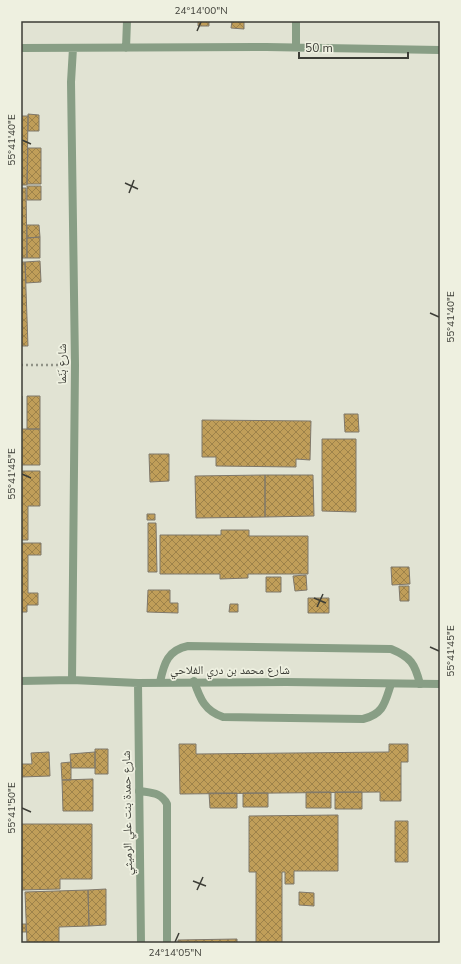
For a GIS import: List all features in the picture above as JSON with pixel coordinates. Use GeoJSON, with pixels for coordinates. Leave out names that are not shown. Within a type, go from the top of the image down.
{"type":"FeatureCollection","features":[{"type":"Feature","properties":{"kind":"street"},"geometry":{"type":"LineString","coordinates":[[126,21],[126,48]]}},
{"type":"Feature","properties":{"kind":"street"},"geometry":{"type":"LineString","coordinates":[[296,21],[296,47]]}},
{"type":"Feature","properties":{"kind":"street"},"geometry":{"type":"LineString","coordinates":[[21,48],[296,47],[440,50]]}},
{"type":"Feature","properties":{"kind":"street","name":"شارع بَنَما"},"geometry":{"type":"LineString","coordinates":[[72,680],[75,365],[71,82],[73,48]]}},
{"type":"Feature","properties":{"kind":"street"},"geometry":{"type":"LineString","coordinates":[[160,682],[164,663],[174,651],[188,646],[204,646],[391,649],[401,653],[416,667],[420,684]]}},
{"type":"Feature","properties":{"kind":"street","name":"شارع محمد بن دري الفلاحي"},"geometry":{"type":"LineString","coordinates":[[21,681],[72,680],[138,683],[194,681],[440,684]]}},
{"type":"Feature","properties":{"kind":"street"},"geometry":{"type":"LineString","coordinates":[[194,681],[200,699],[206,708],[214,714],[231,718],[363,719],[372,717],[380,711],[385,703],[391,684]]}},
{"type":"Feature","properties":{"kind":"street","name":"شارع حمدة بنت علي الرميثي"},"geometry":{"type":"LineString","coordinates":[[138,683],[141,943]]}},
{"type":"Feature","properties":{"kind":"street"},"geometry":{"type":"LineString","coordinates":[[139,791],[156,793],[164,799],[167,804],[167,943]]}},
{"type":"Feature","properties":{"kind":"path"},"geometry":{"type":"LineString","coordinates":[[21,365],[75,365]]}},
{"type":"Feature","properties":{"kind":"building"},"geometry":{"type":"Polygon","coordinates":[[[198,21],[209,21],[209,26],[198,26],[198,21]]]}},
{"type":"Feature","properties":{"kind":"building"},"geometry":{"type":"Polygon","coordinates":[[[232,21],[244,22],[244,29],[231,28],[232,21]]]}},
{"type":"Feature","properties":{"kind":"building"},"geometry":{"type":"Polygon","coordinates":[[[28,114],[39,115],[39,131],[28,131],[28,114]]]}},
{"type":"Feature","properties":{"kind":"building"},"geometry":{"type":"Polygon","coordinates":[[[21,116],[28,116],[27,185],[21,185],[21,116]]]}},
{"type":"Feature","properties":{"kind":"building"},"geometry":{"type":"Polygon","coordinates":[[[28,148],[41,148],[41,184],[27,184],[28,148]]]}},
{"type":"Feature","properties":{"kind":"building"},"geometry":{"type":"Polygon","coordinates":[[[27,186],[41,186],[41,200],[27,200],[27,186]]]}},
{"type":"Feature","properties":{"kind":"building"},"geometry":{"type":"Polygon","coordinates":[[[21,188],[26,188],[27,258],[21,258],[21,188]]]}},
{"type":"Feature","properties":{"kind":"building"},"geometry":{"type":"Polygon","coordinates":[[[27,225],[39,225],[40,237],[27,238],[27,225]]]}},
{"type":"Feature","properties":{"kind":"building"},"geometry":{"type":"Polygon","coordinates":[[[40,237],[40,258],[27,258],[27,238],[40,237]]]}},
{"type":"Feature","properties":{"kind":"building"},"geometry":{"type":"Polygon","coordinates":[[[40,261],[41,282],[26,283],[25,262],[40,261]]]}},
{"type":"Feature","properties":{"kind":"building"},"geometry":{"type":"Polygon","coordinates":[[[21,262],[25,262],[28,346],[21,346],[21,262]]]}},
{"type":"Feature","properties":{"kind":"building"},"geometry":{"type":"Polygon","coordinates":[[[22,396],[22,429],[21,429],[22,396]]]}},
{"type":"Feature","properties":{"kind":"building"},"geometry":{"type":"Polygon","coordinates":[[[27,396],[40,396],[40,429],[27,429],[27,396]]]}},
{"type":"Feature","properties":{"kind":"building"},"geometry":{"type":"Polygon","coordinates":[[[344,414],[358,414],[359,432],[345,432],[344,414]]]}},
{"type":"Feature","properties":{"kind":"building"},"geometry":{"type":"Polygon","coordinates":[[[202,420],[311,421],[310,460],[296,459],[296,467],[216,466],[216,457],[202,457],[202,420]]]}},
{"type":"Feature","properties":{"kind":"building"},"geometry":{"type":"Polygon","coordinates":[[[21,429],[40,429],[40,465],[21,465],[21,429]]]}},
{"type":"Feature","properties":{"kind":"building"},"geometry":{"type":"Polygon","coordinates":[[[322,439],[356,439],[356,512],[322,511],[322,439]]]}},
{"type":"Feature","properties":{"kind":"building"},"geometry":{"type":"Polygon","coordinates":[[[149,454],[169,454],[169,481],[150,482],[149,454]]]}},
{"type":"Feature","properties":{"kind":"building"},"geometry":{"type":"Polygon","coordinates":[[[21,471],[40,471],[40,506],[28,506],[28,540],[21,540],[21,471]]]}},
{"type":"Feature","properties":{"kind":"building"},"geometry":{"type":"Polygon","coordinates":[[[265,475],[313,475],[314,516],[265,517],[265,475]]]}},
{"type":"Feature","properties":{"kind":"building"},"geometry":{"type":"Polygon","coordinates":[[[265,475],[265,517],[196,518],[195,476],[265,475]]]}},
{"type":"Feature","properties":{"kind":"building"},"geometry":{"type":"Polygon","coordinates":[[[147,514],[155,514],[155,520],[147,520],[147,514]]]}},
{"type":"Feature","properties":{"kind":"building"},"geometry":{"type":"Polygon","coordinates":[[[148,523],[156,523],[157,572],[148,572],[148,523]]]}},
{"type":"Feature","properties":{"kind":"building"},"geometry":{"type":"Polygon","coordinates":[[[221,530],[249,530],[249,536],[308,536],[308,574],[248,574],[248,578],[220,579],[220,574],[160,574],[160,535],[221,535],[221,530]]]}},
{"type":"Feature","properties":{"kind":"building"},"geometry":{"type":"Polygon","coordinates":[[[21,543],[41,543],[41,555],[28,555],[28,593],[38,593],[38,605],[27,605],[27,612],[21,612],[21,543]]]}},
{"type":"Feature","properties":{"kind":"building"},"geometry":{"type":"Polygon","coordinates":[[[391,567],[409,567],[410,584],[392,585],[391,567]]]}},
{"type":"Feature","properties":{"kind":"building"},"geometry":{"type":"Polygon","coordinates":[[[306,575],[307,590],[295,591],[293,576],[306,575]]]}},
{"type":"Feature","properties":{"kind":"building"},"geometry":{"type":"Polygon","coordinates":[[[266,577],[281,577],[281,592],[266,592],[266,577]]]}},
{"type":"Feature","properties":{"kind":"building"},"geometry":{"type":"Polygon","coordinates":[[[399,586],[409,586],[409,601],[400,601],[399,586]]]}},
{"type":"Feature","properties":{"kind":"building"},"geometry":{"type":"Polygon","coordinates":[[[148,590],[170,590],[170,603],[178,603],[178,613],[147,612],[148,590]]]}},
{"type":"Feature","properties":{"kind":"building"},"geometry":{"type":"Polygon","coordinates":[[[308,598],[329,598],[329,613],[308,613],[308,598]]]}},
{"type":"Feature","properties":{"kind":"building"},"geometry":{"type":"Polygon","coordinates":[[[230,604],[238,604],[238,612],[229,612],[230,604]]]}},
{"type":"Feature","properties":{"kind":"building"},"geometry":{"type":"Polygon","coordinates":[[[179,744],[196,744],[196,754],[389,752],[389,744],[408,744],[408,762],[401,762],[401,801],[380,801],[380,792],[180,794],[179,744]]]}},
{"type":"Feature","properties":{"kind":"building"},"geometry":{"type":"Polygon","coordinates":[[[95,749],[108,749],[108,774],[95,774],[95,749]]]}},
{"type":"Feature","properties":{"kind":"building"},"geometry":{"type":"Polygon","coordinates":[[[49,752],[50,776],[21,777],[21,764],[32,764],[31,753],[49,752]]]}},
{"type":"Feature","properties":{"kind":"building"},"geometry":{"type":"Polygon","coordinates":[[[95,752],[95,768],[71,768],[70,754],[95,752]]]}},
{"type":"Feature","properties":{"kind":"building"},"geometry":{"type":"Polygon","coordinates":[[[71,762],[71,780],[62,780],[61,763],[71,762]]]}},
{"type":"Feature","properties":{"kind":"building"},"geometry":{"type":"Polygon","coordinates":[[[93,779],[93,811],[63,811],[62,780],[93,779]]]}},
{"type":"Feature","properties":{"kind":"building"},"geometry":{"type":"Polygon","coordinates":[[[306,792],[331,792],[331,808],[306,808],[306,792]]]}},
{"type":"Feature","properties":{"kind":"building"},"geometry":{"type":"Polygon","coordinates":[[[335,792],[362,792],[362,809],[335,809],[335,792]]]}},
{"type":"Feature","properties":{"kind":"building"},"geometry":{"type":"Polygon","coordinates":[[[209,793],[237,793],[237,808],[210,808],[209,793]]]}},
{"type":"Feature","properties":{"kind":"building"},"geometry":{"type":"Polygon","coordinates":[[[243,793],[268,793],[268,807],[243,807],[243,793]]]}},
{"type":"Feature","properties":{"kind":"building"},"geometry":{"type":"Polygon","coordinates":[[[338,815],[338,871],[294,871],[294,884],[285,884],[285,872],[282,872],[282,943],[256,943],[256,872],[249,872],[249,816],[338,815]]]}},
{"type":"Feature","properties":{"kind":"building"},"geometry":{"type":"Polygon","coordinates":[[[395,821],[408,821],[408,862],[395,862],[395,821]]]}},
{"type":"Feature","properties":{"kind":"building"},"geometry":{"type":"Polygon","coordinates":[[[21,824],[92,824],[92,879],[60,879],[60,889],[21,890],[21,824]]]}},
{"type":"Feature","properties":{"kind":"building"},"geometry":{"type":"Polygon","coordinates":[[[106,889],[106,925],[89,926],[88,890],[106,889]]]}},
{"type":"Feature","properties":{"kind":"building"},"geometry":{"type":"Polygon","coordinates":[[[88,890],[89,926],[59,927],[59,943],[27,943],[25,892],[88,890]]]}},
{"type":"Feature","properties":{"kind":"building"},"geometry":{"type":"Polygon","coordinates":[[[299,892],[314,893],[314,906],[299,905],[299,892]]]}},
{"type":"Feature","properties":{"kind":"building"},"geometry":{"type":"Polygon","coordinates":[[[21,924],[26,924],[26,932],[21,932],[21,924]]]}},
{"type":"Feature","properties":{"kind":"building"},"geometry":{"type":"Polygon","coordinates":[[[237,939],[237,943],[178,943],[178,940],[237,939]]]}}]}
